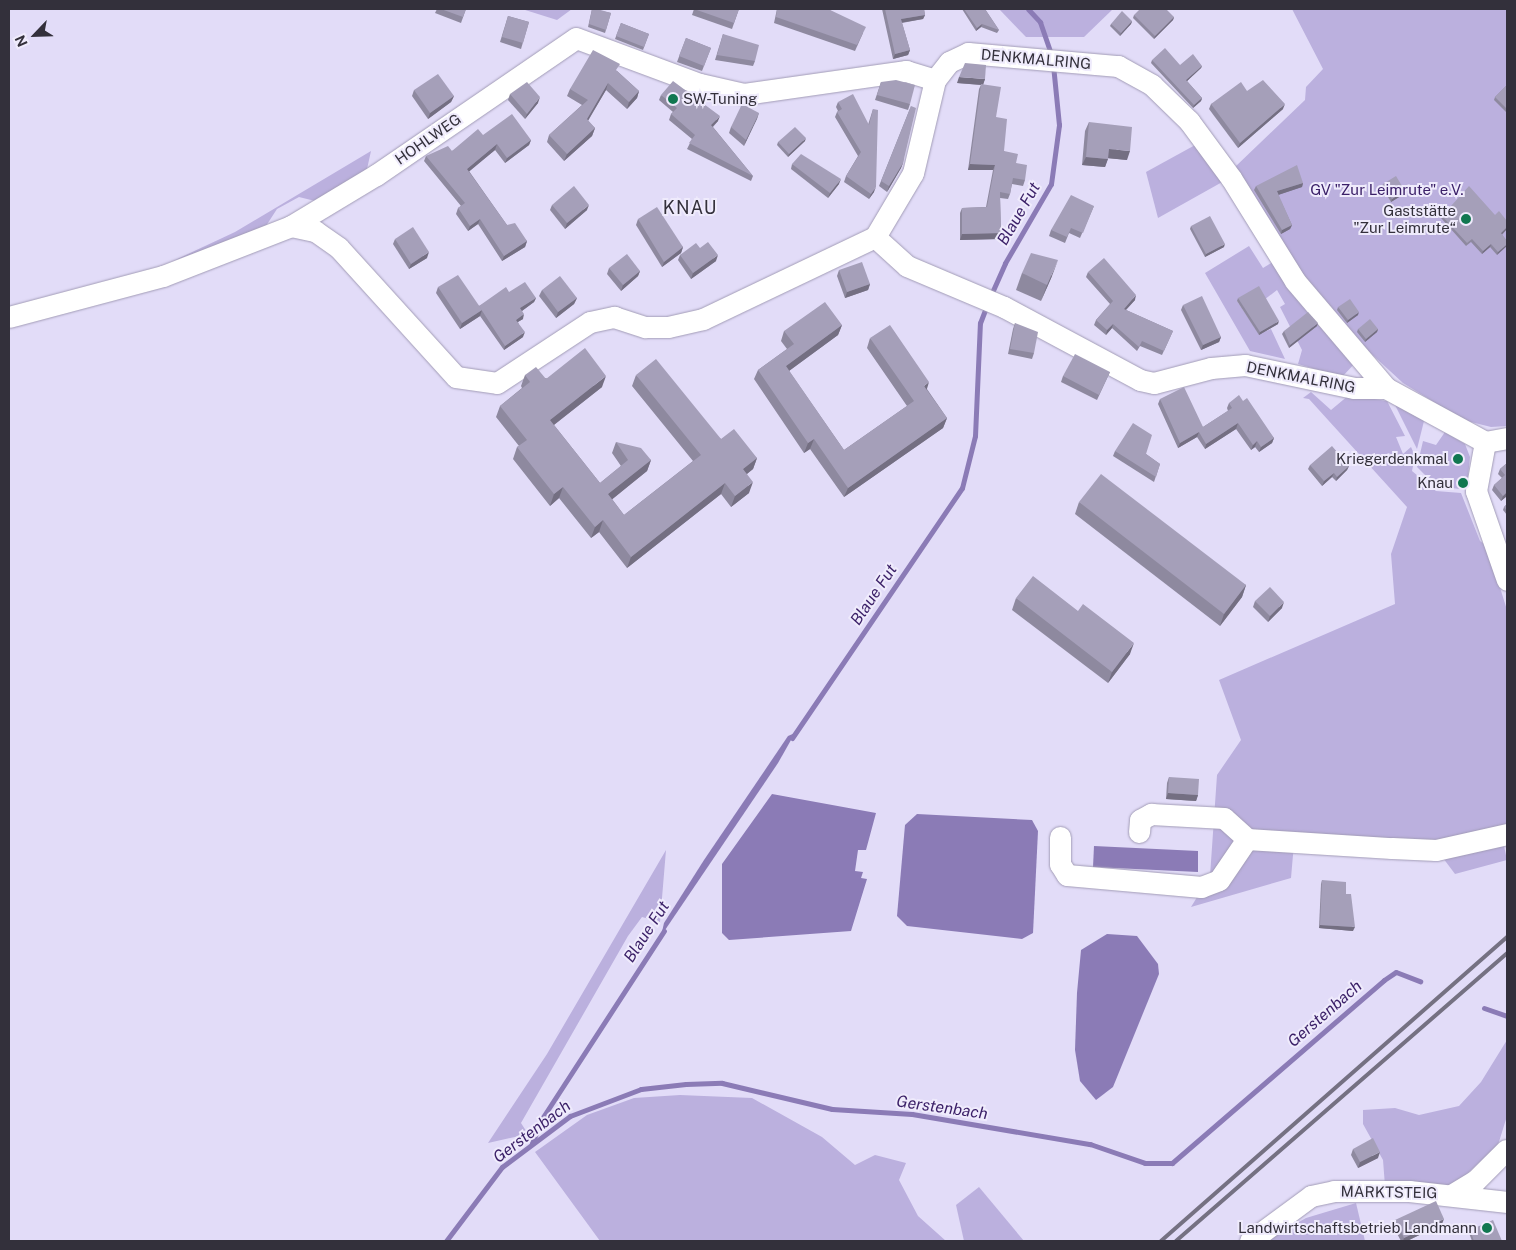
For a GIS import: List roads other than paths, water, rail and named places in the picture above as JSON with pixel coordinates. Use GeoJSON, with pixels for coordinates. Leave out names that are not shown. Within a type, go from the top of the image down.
{"type":"FeatureCollection","features":[{"type":"Feature","properties":{"kind":"street","name":"HOHLWEG"},"geometry":{"type":"LineString","coordinates":[[9,318],[163,276],[291,226],[376,175],[560,46],[576,38],[700,84],[744,94],[906,71],[935,80]]}},
{"type":"Feature","properties":{"kind":"street","name":"DENKMALRING"},"geometry":{"type":"LineString","coordinates":[[1386,388],[1354,388],[1245,365],[1211,368],[1154,383],[1140,380],[1004,307],[973,296],[907,266],[875,237],[913,173],[935,80],[948,62],[968,53],[1029,60],[1118,66],[1136,74],[1189,121],[1232,178],[1294,281],[1386,388],[1485,442]]}},
{"type":"Feature","properties":{"kind":"street"},"geometry":{"type":"LineString","coordinates":[[291,226],[315,231],[339,248],[434,358],[456,377],[476,383],[497,383],[590,322],[614,317],[645,327],[668,326],[703,319],[875,237]]}},
{"type":"Feature","properties":{"kind":"street"},"geometry":{"type":"LineString","coordinates":[[1507,438],[1485,442],[1476,490],[1507,580]]}},
{"type":"Feature","properties":{"kind":"street"},"geometry":{"type":"LineString","coordinates":[[1140,832],[1145,815],[1202,815],[1224,818],[1247,839],[1436,850],[1507,834]]}},
{"type":"Feature","properties":{"kind":"street"},"geometry":{"type":"LineString","coordinates":[[1060,837],[1060,864],[1067,874],[1201,886],[1219,880],[1247,839]]}},
{"type":"Feature","properties":{"kind":"street","name":"MARKTSTEIG"},"geometry":{"type":"LineString","coordinates":[[1453,1194],[1475,1181],[1507,1151]]}},
{"type":"Feature","properties":{"kind":"street","name":"MARKTSTEIG"},"geometry":{"type":"LineString","coordinates":[[1250,1241],[1310,1196],[1334,1191],[1453,1194],[1507,1202]]}},
{"type":"Feature","properties":{"kind":"waterway","name":"Blaue Fut"},"geometry":{"type":"LineString","coordinates":[[1028,9],[1040,22],[1052,56]]}},
{"type":"Feature","properties":{"kind":"waterway","name":"Blaue Fut"},"geometry":{"type":"LineString","coordinates":[[990,297],[1005,263],[1051,184],[1059,125],[1053,65]]}},
{"type":"Feature","properties":{"kind":"waterway","name":"Blaue Fut"},"geometry":{"type":"LineString","coordinates":[[792,738],[962,488],[975,436],[980,323],[987,305]]}},
{"type":"Feature","properties":{"kind":"waterway","name":"Blaue Fut"},"geometry":{"type":"LineString","coordinates":[[532,1143],[543,1117],[664,931]]}},
{"type":"Feature","properties":{"kind":"waterway","name":"Gerstenbach"},"geometry":{"type":"LineString","coordinates":[[446,1241],[502,1167],[570,1116],[641,1089],[686,1084],[722,1083],[832,1109],[912,1114],[1090,1144],[1145,1163],[1172,1163],[1384,980],[1396,972],[1420,981]]}},
{"type":"Feature","properties":{"kind":"waterway","name":"Gerstenbach"},"geometry":{"type":"LineString","coordinates":[[1484,1008],[1507,1016]]}},
{"type":"Feature","properties":{"kind":"railway"},"geometry":{"type":"LineString","coordinates":[[1161,1241],[1507,937]]}},
{"type":"Feature","properties":{"kind":"railway"},"geometry":{"type":"LineString","coordinates":[[1176,1241],[1507,953]]}},
{"type":"Feature","properties":{"kind":"place","name":"SW-Tuning"},"geometry":{"type":"Point","coordinates":[673,99]}},
{"type":"Feature","properties":{"kind":"place","name":"Gaststätte \"Zur Leimrute“"},"geometry":{"type":"Point","coordinates":[1466,219]}},
{"type":"Feature","properties":{"kind":"place","name":"Kriegerdenkmal"},"geometry":{"type":"Point","coordinates":[1458,459]}},
{"type":"Feature","properties":{"kind":"place","name":"Knau"},"geometry":{"type":"Point","coordinates":[1463,483]}},
{"type":"Feature","properties":{"kind":"place","name":"Landwirtschaftsbetrieb Landmann"},"geometry":{"type":"Point","coordinates":[1487,1228]}},
{"type":"Feature","properties":{"kind":"district","name":"KNAU"},"geometry":{"type":"Point","coordinates":[690,208]}},
{"type":"Feature","properties":{"kind":"park label","name":"GV \"Zur Leimrute\" e.V."},"geometry":{"type":"Point","coordinates":[1387,190]}}]}
